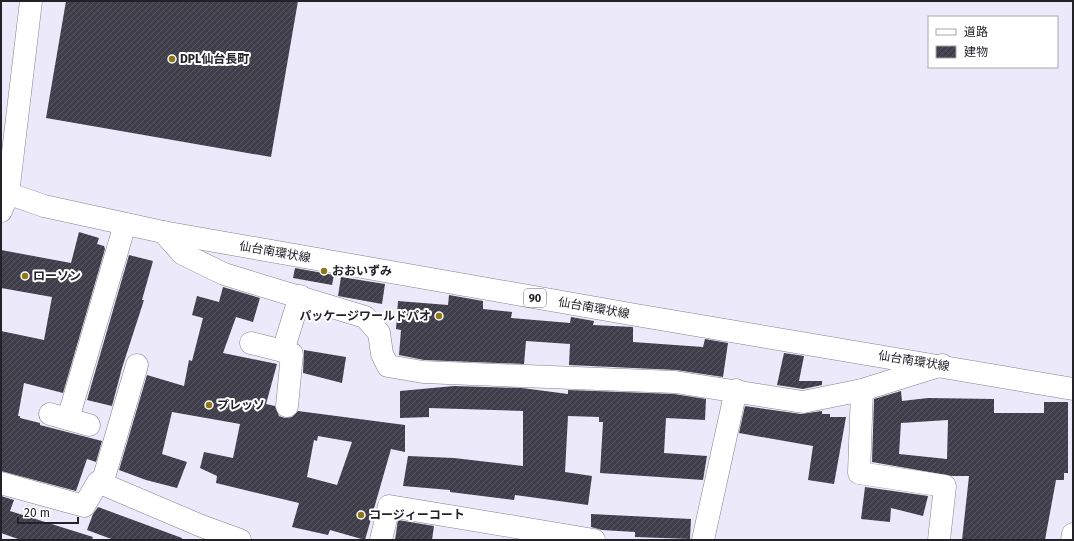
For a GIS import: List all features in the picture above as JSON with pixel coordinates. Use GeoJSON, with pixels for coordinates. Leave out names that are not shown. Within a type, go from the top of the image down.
{"type":"FeatureCollection","features":[{"type":"Feature","properties":{"kind":"street"},"geometry":{"type":"LineString","coordinates":[[3,199],[31,1]]}},
{"type":"Feature","properties":{"kind":"street","name":"仙台南環状線"},"geometry":{"type":"LineString","coordinates":[[3,199],[44,206],[163,232],[636,315],[1073,389]]}},
{"type":"Feature","properties":{"kind":"street"},"geometry":{"type":"LineString","coordinates":[[89,425],[59,417],[125,224]]}},
{"type":"Feature","properties":{"kind":"street"},"geometry":{"type":"LineString","coordinates":[[163,232],[183,254],[224,274],[365,317],[379,333],[382,354],[388,366],[423,372],[675,382],[736,390],[803,402],[862,390],[942,366]]}},
{"type":"Feature","properties":{"kind":"street"},"geometry":{"type":"LineString","coordinates":[[283,351],[300,296]]}},
{"type":"Feature","properties":{"kind":"street"},"geometry":{"type":"LineString","coordinates":[[251,343],[292,354],[287,406]]}},
{"type":"Feature","properties":{"kind":"street"},"geometry":{"type":"LineString","coordinates":[[102,484],[138,366]]}},
{"type":"Feature","properties":{"kind":"street"},"geometry":{"type":"LineString","coordinates":[[703,540],[736,390]]}},
{"type":"Feature","properties":{"kind":"street"},"geometry":{"type":"LineString","coordinates":[[862,390],[859,473],[945,486],[939,540]]}},
{"type":"Feature","properties":{"kind":"street"},"geometry":{"type":"LineString","coordinates":[[1,483],[84,506],[98,482],[196,533],[240,540]]}},
{"type":"Feature","properties":{"kind":"street"},"geometry":{"type":"LineString","coordinates":[[382,540],[389,506],[594,540]]}},
{"type":"Feature","properties":{"kind":"street"},"geometry":{"type":"LineString","coordinates":[[1072,540],[1073,534]]}},
{"type":"Feature","properties":{"kind":"building","name":"DPL仙台長町"},"geometry":{"type":"Polygon","coordinates":[[[66,1],[298,1],[271,157],[46,118],[66,1]]]}},
{"type":"Feature","properties":{"kind":"building"},"geometry":{"type":"Polygon","coordinates":[[[79,232],[99,238],[97,244],[104,246],[105,249],[63,393],[24,383],[18,416],[20,416],[20,418],[40,423],[40,425],[102,441],[96,462],[87,459],[76,491],[1,471],[1,331],[44,340],[52,297],[1,288],[1,250],[71,263],[79,232]]]}},
{"type":"Feature","properties":{"kind":"building"},"geometry":{"type":"Polygon","coordinates":[[[129,255],[153,261],[142,300],[144,300],[122,368],[112,406],[87,400],[129,255]]]}},
{"type":"Feature","properties":{"kind":"building"},"geometry":{"type":"Polygon","coordinates":[[[295,268],[334,275],[332,285],[293,278],[295,268]]]}},
{"type":"Feature","properties":{"kind":"building"},"geometry":{"type":"Polygon","coordinates":[[[341,277],[385,284],[382,304],[338,296],[341,277]]]}},
{"type":"Feature","properties":{"kind":"building"},"geometry":{"type":"Polygon","coordinates":[[[223,287],[260,298],[253,322],[236,317],[223,353],[277,364],[266,404],[275,406],[279,416],[285,418],[292,417],[298,411],[405,425],[405,452],[391,449],[365,540],[330,530],[328,535],[292,527],[299,503],[216,483],[217,476],[200,468],[204,452],[233,458],[240,424],[172,412],[162,454],[187,462],[177,488],[146,480],[119,470],[147,375],[184,386],[189,360],[192,361],[203,318],[192,315],[197,296],[219,302],[223,287]],[[318,436],[317,441],[314,440],[307,477],[337,485],[352,442],[318,436]]]}},
{"type":"Feature","properties":{"kind":"building"},"geometry":{"type":"Polygon","coordinates":[[[449,295],[483,301],[483,309],[512,312],[511,318],[570,323],[571,317],[594,321],[593,325],[633,327],[633,342],[703,347],[705,339],[728,343],[723,377],[676,370],[569,365],[570,344],[526,341],[524,364],[424,360],[399,355],[401,330],[396,329],[398,301],[448,305],[449,295]]]}},
{"type":"Feature","properties":{"kind":"building"},"geometry":{"type":"Polygon","coordinates":[[[304,350],[346,357],[342,383],[303,373],[304,350]]]}},
{"type":"Feature","properties":{"kind":"building"},"geometry":{"type":"Polygon","coordinates":[[[784,353],[804,356],[799,381],[822,381],[822,385],[803,389],[777,385],[784,353]]]}},
{"type":"Feature","properties":{"kind":"building"},"geometry":{"type":"Polygon","coordinates":[[[454,386],[522,388],[568,394],[568,390],[674,394],[706,399],[705,420],[666,418],[664,453],[707,456],[703,480],[600,473],[603,422],[599,422],[599,417],[568,416],[565,472],[592,476],[588,505],[515,495],[514,500],[450,492],[450,490],[403,486],[408,456],[454,458],[523,466],[523,411],[429,408],[429,417],[400,418],[400,391],[454,386]]]}},
{"type":"Feature","properties":{"kind":"building"},"geometry":{"type":"Polygon","coordinates":[[[901,391],[902,401],[928,398],[994,399],[994,413],[1044,413],[1044,402],[1068,402],[1068,473],[1064,473],[1064,480],[1056,480],[1045,540],[962,540],[969,476],[952,476],[872,462],[874,399],[901,391]],[[948,420],[901,423],[899,454],[947,459],[948,420]]]}},
{"type":"Feature","properties":{"kind":"building"},"geometry":{"type":"Polygon","coordinates":[[[745,406],[801,414],[822,411],[822,414],[830,414],[830,417],[846,417],[834,484],[808,480],[813,446],[739,433],[745,406]]]}},
{"type":"Feature","properties":{"kind":"building"},"geometry":{"type":"Polygon","coordinates":[[[865,487],[928,496],[923,516],[891,508],[890,522],[861,519],[865,487]]]}},
{"type":"Feature","properties":{"kind":"building"},"geometry":{"type":"Polygon","coordinates":[[[1,496],[14,500],[10,511],[93,537],[92,540],[21,540],[1,533],[1,496]]]}},
{"type":"Feature","properties":{"kind":"building"},"geometry":{"type":"Polygon","coordinates":[[[98,507],[182,538],[182,540],[114,540],[87,530],[93,514],[98,507]]]}},
{"type":"Feature","properties":{"kind":"building"},"geometry":{"type":"Polygon","coordinates":[[[591,514],[691,519],[690,539],[635,537],[635,532],[602,530],[591,527],[591,514]]]}},
{"type":"Feature","properties":{"kind":"building"},"geometry":{"type":"Polygon","coordinates":[[[398,520],[434,526],[432,540],[395,540],[398,520]]]}},
{"type":"Feature","properties":{"kind":"place","name":"DPL仙台長町"},"geometry":{"type":"Point","coordinates":[172,59]}},
{"type":"Feature","properties":{"kind":"place","name":"おおいずみ"},"geometry":{"type":"Point","coordinates":[324,271]}},
{"type":"Feature","properties":{"kind":"place","name":"ローソン"},"geometry":{"type":"Point","coordinates":[25,276]}},
{"type":"Feature","properties":{"kind":"place","name":"パッケージワールドパオ"},"geometry":{"type":"Point","coordinates":[439,316]}},
{"type":"Feature","properties":{"kind":"place","name":"プレッソ"},"geometry":{"type":"Point","coordinates":[209,405]}},
{"type":"Feature","properties":{"kind":"place","name":"コージィーコート"},"geometry":{"type":"Point","coordinates":[361,515]}}]}
